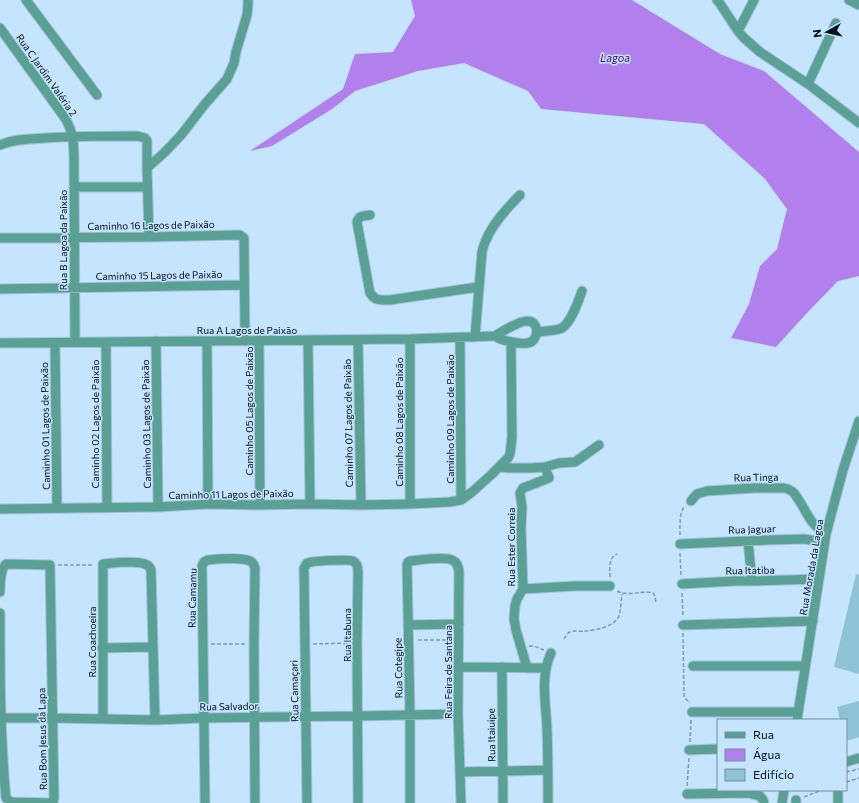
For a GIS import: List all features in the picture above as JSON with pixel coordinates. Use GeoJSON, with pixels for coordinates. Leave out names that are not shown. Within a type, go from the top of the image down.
{"type":"FeatureCollection","features":[{"type":"Feature","properties":{"kind":"street"},"geometry":{"type":"LineString","coordinates":[[26,0],[97,95]]}},
{"type":"Feature","properties":{"kind":"street"},"geometry":{"type":"LineString","coordinates":[[147,168],[182,134],[227,79],[234,63],[247,15],[248,0]]}},
{"type":"Feature","properties":{"kind":"street"},"geometry":{"type":"LineString","coordinates":[[738,31],[754,0]]}},
{"type":"Feature","properties":{"kind":"street"},"geometry":{"type":"LineString","coordinates":[[849,0],[859,5]]}},
{"type":"Feature","properties":{"kind":"street"},"geometry":{"type":"LineString","coordinates":[[719,1],[738,31],[760,52],[808,84],[859,123]]}},
{"type":"Feature","properties":{"kind":"street"},"geometry":{"type":"LineString","coordinates":[[808,84],[836,23]]}},
{"type":"Feature","properties":{"kind":"street","name":"Rua C Jardim Valéria 2"},"geometry":{"type":"LineString","coordinates":[[0,28],[65,118],[69,124],[73,136]]}},
{"type":"Feature","properties":{"kind":"street"},"geometry":{"type":"LineString","coordinates":[[0,145],[19,140],[73,136],[144,137],[147,141],[149,237]]}},
{"type":"Feature","properties":{"kind":"street","name":"Rua B Lagoa da Paixão"},"geometry":{"type":"LineString","coordinates":[[73,136],[75,342]]}},
{"type":"Feature","properties":{"kind":"street"},"geometry":{"type":"LineString","coordinates":[[74,187],[147,187]]}},
{"type":"Feature","properties":{"kind":"street"},"geometry":{"type":"LineString","coordinates":[[475,337],[482,252],[486,240],[494,225],[520,195]]}},
{"type":"Feature","properties":{"kind":"street"},"geometry":{"type":"LineString","coordinates":[[370,215],[361,216],[358,218],[357,222],[370,293],[373,297],[381,300],[390,300],[478,287]]}},
{"type":"Feature","properties":{"kind":"street","name":"Caminho 16 Lagos de Paixão"},"geometry":{"type":"LineString","coordinates":[[0,238],[240,235],[244,238],[244,285]]}},
{"type":"Feature","properties":{"kind":"street"},"geometry":{"type":"LineString","coordinates":[[244,285],[245,340]]}},
{"type":"Feature","properties":{"kind":"street","name":"Caminho 15 Lagos de Paixão"},"geometry":{"type":"LineString","coordinates":[[0,288],[244,285]]}},
{"type":"Feature","properties":{"kind":"street"},"geometry":{"type":"LineString","coordinates":[[537,332],[562,328],[577,306],[582,291]]}},
{"type":"Feature","properties":{"kind":"street","name":"Rua A Lagos de Paixão"},"geometry":{"type":"LineString","coordinates":[[0,343],[460,338],[495,336],[519,323],[527,321],[533,322],[536,326],[537,332],[535,338],[532,342],[528,343],[517,343],[501,340],[495,336]]}},
{"type":"Feature","properties":{"kind":"street","name":"Caminho 09 Lagos de Paixão"},"geometry":{"type":"LineString","coordinates":[[460,338],[461,500]]}},
{"type":"Feature","properties":{"kind":"street","name":"Caminho 08 Lagos de Paixão"},"geometry":{"type":"LineString","coordinates":[[410,339],[410,504]]}},
{"type":"Feature","properties":{"kind":"street","name":"Caminho 05 Lagos de Paixão"},"geometry":{"type":"LineString","coordinates":[[259,340],[260,505]]}},
{"type":"Feature","properties":{"kind":"street"},"geometry":{"type":"LineString","coordinates":[[308,340],[310,504]]}},
{"type":"Feature","properties":{"kind":"street","name":"Caminho 07 Lagos de Paixão"},"geometry":{"type":"LineString","coordinates":[[358,340],[361,505]]}},
{"type":"Feature","properties":{"kind":"street","name":"Caminho 03 Lagos de Paixão"},"geometry":{"type":"LineString","coordinates":[[156,341],[158,506]]}},
{"type":"Feature","properties":{"kind":"street"},"geometry":{"type":"LineString","coordinates":[[207,341],[208,504]]}},
{"type":"Feature","properties":{"kind":"street","name":"Caminho 02 Lagos de Paixão"},"geometry":{"type":"LineString","coordinates":[[106,342],[107,507]]}},
{"type":"Feature","properties":{"kind":"street"},"geometry":{"type":"LineString","coordinates":[[461,500],[500,467],[510,454],[512,444],[511,342]]}},
{"type":"Feature","properties":{"kind":"street","name":"Caminho 01 Lagos de Paixão"},"geometry":{"type":"LineString","coordinates":[[55,343],[57,508]]}},
{"type":"Feature","properties":{"kind":"street","name":"Rua Morada da Lagoa"},"geometry":{"type":"LineString","coordinates":[[798,716],[825,538],[859,421]]}},
{"type":"Feature","properties":{"kind":"street"},"geometry":{"type":"LineString","coordinates":[[500,467],[545,467],[559,463],[577,461],[599,445]]}},
{"type":"Feature","properties":{"kind":"street","name":"Rua Ester Correia"},"geometry":{"type":"LineString","coordinates":[[527,668],[514,625],[515,606],[523,589],[521,491],[523,488],[549,478],[545,467]]}},
{"type":"Feature","properties":{"kind":"street","name":"Rua Tinga"},"geometry":{"type":"LineString","coordinates":[[691,501],[698,494],[707,491],[755,488],[788,489],[793,492],[825,538]]}},
{"type":"Feature","properties":{"kind":"street","name":"Caminho 11 Lagos de Paixão"},"geometry":{"type":"LineString","coordinates":[[0,509],[208,504],[361,505],[450,502],[461,500]]}},
{"type":"Feature","properties":{"kind":"street","name":"Rua Jaguar"},"geometry":{"type":"LineString","coordinates":[[680,544],[825,538]]}},
{"type":"Feature","properties":{"kind":"street"},"geometry":{"type":"LineString","coordinates":[[748,540],[752,581]]}},
{"type":"Feature","properties":{"kind":"street","name":"Rua Camamu"},"geometry":{"type":"LineString","coordinates":[[205,803],[202,566],[204,562],[208,560],[240,559],[250,561],[253,563],[255,568],[255,803]]}},
{"type":"Feature","properties":{"kind":"street","name":"Rua Feira de Santana"},"geometry":{"type":"LineString","coordinates":[[436,559],[453,560],[458,566],[459,571],[458,714],[461,803]]}},
{"type":"Feature","properties":{"kind":"street","name":"Rua Cotegipe"},"geometry":{"type":"LineString","coordinates":[[410,803],[407,564],[410,561],[436,559]]}},
{"type":"Feature","properties":{"kind":"street","name":"Rua Camaçari"},"geometry":{"type":"LineString","coordinates":[[307,803],[304,568],[308,563],[348,560]]}},
{"type":"Feature","properties":{"kind":"street","name":"Rua Itabuna"},"geometry":{"type":"LineString","coordinates":[[348,560],[354,561],[358,569],[358,803]]}},
{"type":"Feature","properties":{"kind":"street"},"geometry":{"type":"LineString","coordinates":[[103,564],[130,562],[142,563],[146,564],[152,570],[155,720]]}},
{"type":"Feature","properties":{"kind":"street"},"geometry":{"type":"LineString","coordinates":[[0,592],[0,570],[2,566],[6,564],[50,565]]}},
{"type":"Feature","properties":{"kind":"street","name":"Rua Coachoeira"},"geometry":{"type":"LineString","coordinates":[[103,564],[103,719]]}},
{"type":"Feature","properties":{"kind":"street","name":"Rua Bom Jesus da Lapa"},"geometry":{"type":"LineString","coordinates":[[0,613],[0,718],[7,800],[16,802],[51,803],[53,802],[54,798],[50,565]]}},
{"type":"Feature","properties":{"kind":"street","name":"Rua Itatiba"},"geometry":{"type":"LineString","coordinates":[[682,584],[819,579]]}},
{"type":"Feature","properties":{"kind":"street"},"geometry":{"type":"LineString","coordinates":[[523,589],[575,586],[610,586]]}},
{"type":"Feature","properties":{"kind":"street"},"geometry":{"type":"LineString","coordinates":[[683,625],[813,621]]}},
{"type":"Feature","properties":{"kind":"street"},"geometry":{"type":"LineString","coordinates":[[408,625],[459,624]]}},
{"type":"Feature","properties":{"kind":"street"},"geometry":{"type":"LineString","coordinates":[[102,648],[153,647]]}},
{"type":"Feature","properties":{"kind":"street"},"geometry":{"type":"LineString","coordinates":[[548,803],[547,728],[544,688],[546,668],[551,653]]}},
{"type":"Feature","properties":{"kind":"street"},"geometry":{"type":"LineString","coordinates":[[693,666],[806,666]]}},
{"type":"Feature","properties":{"kind":"street"},"geometry":{"type":"LineString","coordinates":[[459,667],[546,668]]}},
{"type":"Feature","properties":{"kind":"street","name":"Rua Itaiuipe"},"geometry":{"type":"LineString","coordinates":[[502,667],[503,803]]}},
{"type":"Feature","properties":{"kind":"street"},"geometry":{"type":"LineString","coordinates":[[692,712],[798,716]]}},
{"type":"Feature","properties":{"kind":"street","name":"Rua Salvador"},"geometry":{"type":"LineString","coordinates":[[0,718],[155,720],[458,714]]}},
{"type":"Feature","properties":{"kind":"street"},"geometry":{"type":"LineString","coordinates":[[689,750],[717,749]]}},
{"type":"Feature","properties":{"kind":"street"},"geometry":{"type":"LineString","coordinates":[[847,762],[859,758]]}},
{"type":"Feature","properties":{"kind":"street"},"geometry":{"type":"LineString","coordinates":[[460,772],[548,770]]}},
{"type":"Feature","properties":{"kind":"street"},"geometry":{"type":"LineString","coordinates":[[782,803],[784,791]]}},
{"type":"Feature","properties":{"kind":"street"},"geometry":{"type":"LineString","coordinates":[[838,791],[838,803]]}},
{"type":"Feature","properties":{"kind":"street"},"geometry":{"type":"LineString","coordinates":[[687,794],[748,793],[760,796],[764,803]]}},
{"type":"Feature","properties":{"kind":"path"},"geometry":{"type":"LineString","coordinates":[[691,501],[683,508],[680,544],[684,697],[691,704],[692,712]]}},
{"type":"Feature","properties":{"kind":"path"},"geometry":{"type":"LineString","coordinates":[[617,554],[612,556],[610,561],[610,586],[622,594],[643,592],[653,593],[656,604]]}},
{"type":"Feature","properties":{"kind":"path"},"geometry":{"type":"LineString","coordinates":[[50,565],[103,564]]}},
{"type":"Feature","properties":{"kind":"path"},"geometry":{"type":"LineString","coordinates":[[564,639],[567,634],[571,632],[586,631],[612,624],[618,616],[622,594]]}},
{"type":"Feature","properties":{"kind":"path"},"geometry":{"type":"LineString","coordinates":[[408,640],[459,640]]}},
{"type":"Feature","properties":{"kind":"path"},"geometry":{"type":"LineString","coordinates":[[305,644],[357,643]]}},
{"type":"Feature","properties":{"kind":"path"},"geometry":{"type":"LineString","coordinates":[[203,644],[254,644]]}},
{"type":"Feature","properties":{"kind":"path"},"geometry":{"type":"LineString","coordinates":[[521,646],[534,646],[551,653]]}},
{"type":"Feature","properties":{"kind":"path"},"geometry":{"type":"LineString","coordinates":[[847,772],[859,769]]}},
{"type":"Feature","properties":{"kind":"path"},"geometry":{"type":"LineString","coordinates":[[847,782],[859,778]]}},
{"type":"Feature","properties":{"kind":"water","name":"Lagoa"},"geometry":{"type":"Polygon","coordinates":[[[411,0],[632,0],[720,54],[764,71],[859,152],[859,276],[838,281],[776,347],[731,338],[749,304],[760,266],[777,249],[787,209],[765,179],[704,124],[541,109],[528,91],[464,63],[418,71],[355,91],[332,109],[272,146],[250,151],[343,89],[355,54],[393,52],[415,16],[411,0]]]}},
{"type":"Feature","properties":{"kind":"building"},"geometry":{"type":"Polygon","coordinates":[[[856,574],[859,575],[859,674],[834,667],[856,574]]]}},
{"type":"Feature","properties":{"kind":"building"},"geometry":{"type":"Polygon","coordinates":[[[859,701],[859,737],[847,741],[847,719],[840,719],[837,707],[859,701]]]}}]}
